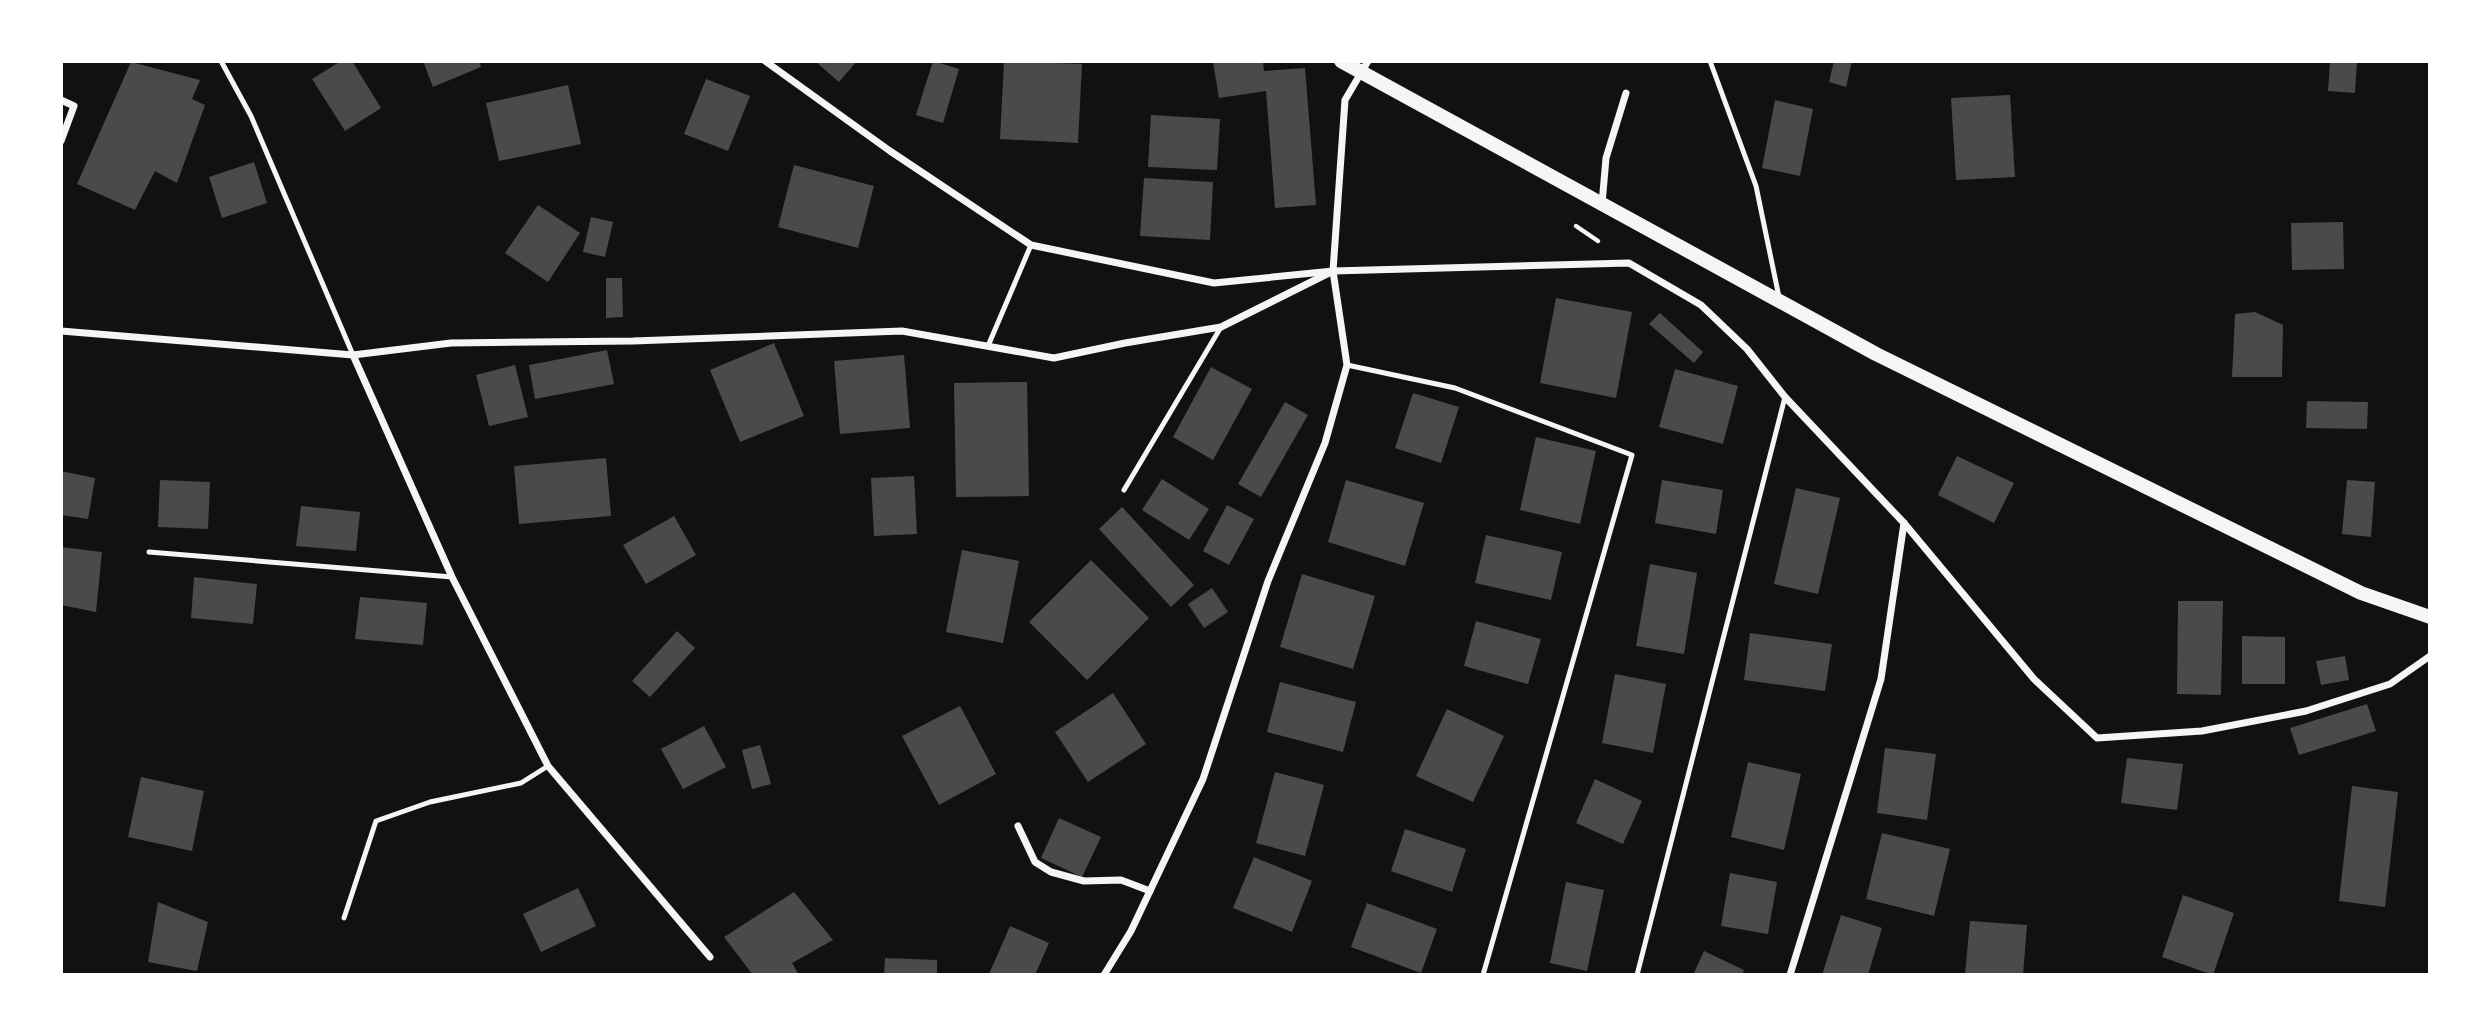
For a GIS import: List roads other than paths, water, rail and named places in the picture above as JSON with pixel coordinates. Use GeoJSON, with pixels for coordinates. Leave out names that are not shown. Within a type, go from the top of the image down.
{"type":"FeatureCollection","features":[{"type":"Feature","properties":{"kind":"main road"},"geometry":{"type":"LineString","coordinates":[[1341,61],[1365,67],[1601,205],[1876,354],[2361,593],[2430,617]]}},
{"type":"Feature","properties":{"kind":"street"},"geometry":{"type":"LineString","coordinates":[[765,61],[890,151],[1031,245],[1214,283],[1333,271],[1629,263],[1701,305],[1747,349],[1785,397],[1904,523],[2034,679],[2097,738],[2202,731],[2306,710],[2390,684],[2430,656]]}},
{"type":"Feature","properties":{"kind":"street"},"geometry":{"type":"LineString","coordinates":[[1104,975],[1132,931],[1203,779],[1268,581],[1325,443],[1347,365],[1333,271],[1345,100],[1365,67]]}},
{"type":"Feature","properties":{"kind":"street"},"geometry":{"type":"LineString","coordinates":[[1601,205],[1606,158],[1626,93]]}},
{"type":"Feature","properties":{"kind":"street"},"geometry":{"type":"LineString","coordinates":[[61,100],[75,106],[61,141]]}},
{"type":"Feature","properties":{"kind":"street"},"geometry":{"type":"LineString","coordinates":[[61,331],[353,355],[451,343],[633,341],[902,331],[1054,358],[1221,327],[1333,271]]}},
{"type":"Feature","properties":{"kind":"street"},"geometry":{"type":"LineString","coordinates":[[353,355],[452,577],[548,766],[710,957]]}},
{"type":"Feature","properties":{"kind":"street"},"geometry":{"type":"LineString","coordinates":[[1790,975],[1881,679],[1904,523]]}},
{"type":"Feature","properties":{"kind":"street"},"geometry":{"type":"LineString","coordinates":[[1018,826],[1035,862],[1051,872],[1084,881],[1121,880],[1150,891]]}},
{"type":"Feature","properties":{"kind":"lane"},"geometry":{"type":"LineString","coordinates":[[221,61],[251,116],[353,355]]}},
{"type":"Feature","properties":{"kind":"lane"},"geometry":{"type":"LineString","coordinates":[[1710,61],[1756,186],[1781,304]]}},
{"type":"Feature","properties":{"kind":"lane"},"geometry":{"type":"LineString","coordinates":[[988,346],[1031,245]]}},
{"type":"Feature","properties":{"kind":"lane"},"geometry":{"type":"LineString","coordinates":[[1124,490],[1221,327]]}},
{"type":"Feature","properties":{"kind":"lane"},"geometry":{"type":"LineString","coordinates":[[1347,365],[1455,388],[1632,456],[1483,975]]}},
{"type":"Feature","properties":{"kind":"lane"},"geometry":{"type":"LineString","coordinates":[[1637,975],[1785,397]]}},
{"type":"Feature","properties":{"kind":"lane"},"geometry":{"type":"LineString","coordinates":[[149,552],[452,577]]}},
{"type":"Feature","properties":{"kind":"lane"},"geometry":{"type":"LineString","coordinates":[[344,918],[376,821],[430,803],[521,783],[548,766]]}}]}
